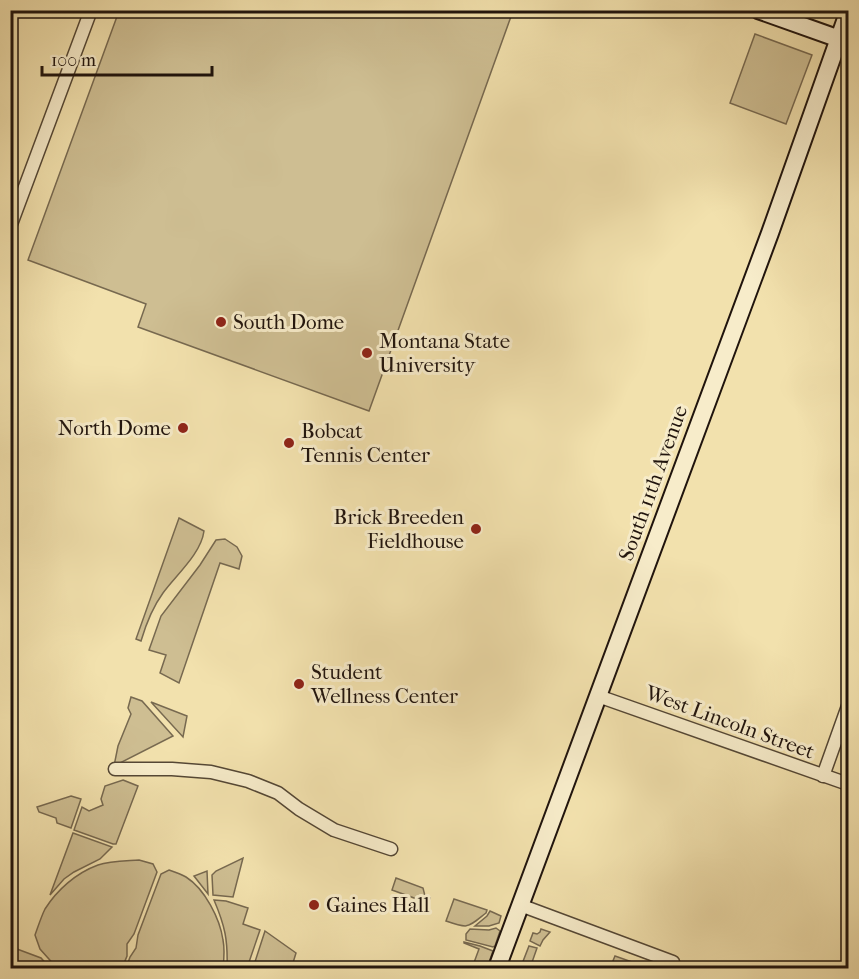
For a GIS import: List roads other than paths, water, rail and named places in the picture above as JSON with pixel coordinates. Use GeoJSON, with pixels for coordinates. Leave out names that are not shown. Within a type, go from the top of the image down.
{"type":"FeatureCollection","features":[{"type":"Feature","properties":{"kind":"street"},"geometry":{"type":"LineString","coordinates":[[10,227],[91,10]]}},
{"type":"Feature","properties":{"kind":"street"},"geometry":{"type":"LineString","coordinates":[[758,10],[844,41]]}},
{"type":"Feature","properties":{"kind":"street","name":"South 11th Avenue"},"geometry":{"type":"LineString","coordinates":[[497,969],[770,232],[844,41],[849,13]]}},
{"type":"Feature","properties":{"kind":"street","name":"West Lincoln Street"},"geometry":{"type":"LineString","coordinates":[[598,696],[849,784]]}},
{"type":"Feature","properties":{"kind":"street"},"geometry":{"type":"LineString","coordinates":[[823,776],[849,706]]}},
{"type":"Feature","properties":{"kind":"street"},"geometry":{"type":"LineString","coordinates":[[115,769],[212,772],[248,781],[278,793],[334,830],[391,849]]}},
{"type":"Feature","properties":{"kind":"street"},"geometry":{"type":"LineString","coordinates":[[520,905],[672,965]]}},
{"type":"Feature","properties":{"kind":"place","name":"South Dome"},"geometry":{"type":"Point","coordinates":[221,322]}},
{"type":"Feature","properties":{"kind":"place","name":"Montana State University"},"geometry":{"type":"Point","coordinates":[367,353]}},
{"type":"Feature","properties":{"kind":"place","name":"North Dome"},"geometry":{"type":"Point","coordinates":[183,428]}},
{"type":"Feature","properties":{"kind":"place","name":"Bobcat Tennis Center"},"geometry":{"type":"Point","coordinates":[289,443]}},
{"type":"Feature","properties":{"kind":"place","name":"Brick Breeden Fieldhouse"},"geometry":{"type":"Point","coordinates":[476,529]}},
{"type":"Feature","properties":{"kind":"place","name":"Student Wellness Center"},"geometry":{"type":"Point","coordinates":[299,684]}},
{"type":"Feature","properties":{"kind":"place","name":"Gaines Hall"},"geometry":{"type":"Point","coordinates":[314,905]}}]}
